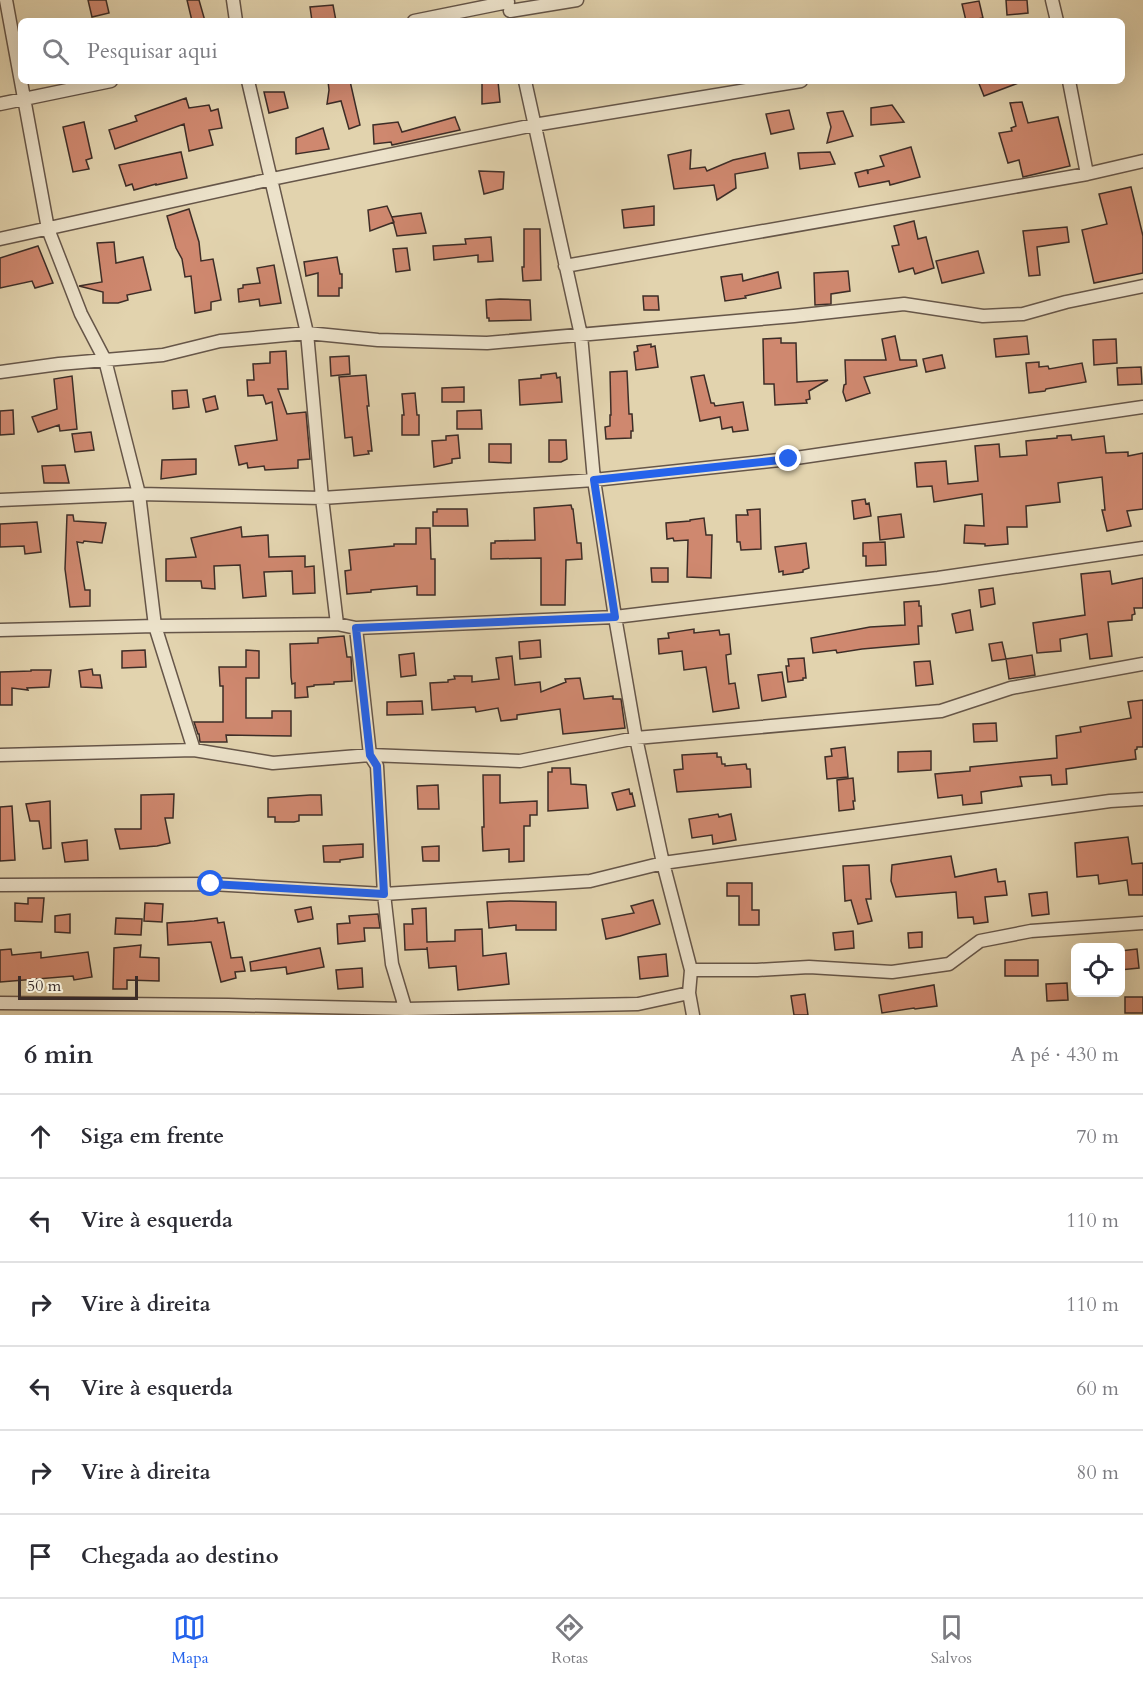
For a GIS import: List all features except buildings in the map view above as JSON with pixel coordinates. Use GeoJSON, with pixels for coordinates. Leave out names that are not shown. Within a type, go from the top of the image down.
{"type":"FeatureCollection","features":[{"type":"Feature","properties":{"kind":"street"},"geometry":{"type":"LineString","coordinates":[[6,0],[18,65]]}},
{"type":"Feature","properties":{"kind":"street"},"geometry":{"type":"LineString","coordinates":[[233,0],[236,18]]}},
{"type":"Feature","properties":{"kind":"street"},"geometry":{"type":"LineString","coordinates":[[438,18],[577,0]]}},
{"type":"Feature","properties":{"kind":"street"},"geometry":{"type":"LineString","coordinates":[[1052,0],[1056,18]]}},
{"type":"Feature","properties":{"kind":"street"},"geometry":{"type":"LineString","coordinates":[[21,84],[48,229],[81,314],[105,360],[139,494],[155,626],[194,750]]}},
{"type":"Feature","properties":{"kind":"street"},"geometry":{"type":"LineString","coordinates":[[0,104],[96,84]]}},
{"type":"Feature","properties":{"kind":"street"},"geometry":{"type":"LineString","coordinates":[[249,84],[307,333],[322,498],[337,624]]}},
{"type":"Feature","properties":{"kind":"street"},"geometry":{"type":"LineString","coordinates":[[526,84],[580,334],[594,480],[615,617],[636,738],[663,863],[691,970],[688,993],[693,1015]]}},
{"type":"Feature","properties":{"kind":"street"},"geometry":{"type":"LineString","coordinates":[[0,239],[272,179],[534,125],[783,84]]}},
{"type":"Feature","properties":{"kind":"street"},"geometry":{"type":"LineString","coordinates":[[1070,84],[1087,174]]}},
{"type":"Feature","properties":{"kind":"street"},"geometry":{"type":"LineString","coordinates":[[565,266],[1087,174],[1143,160]]}},
{"type":"Feature","properties":{"kind":"street"},"geometry":{"type":"LineString","coordinates":[[0,372],[59,364],[163,355],[220,341],[307,333],[378,340],[487,343],[904,304],[982,316],[1023,314],[1066,302],[1143,286]]}},
{"type":"Feature","properties":{"kind":"street"},"geometry":{"type":"LineString","coordinates":[[0,500],[139,494],[322,498],[594,480],[789,459],[1143,407]]}},
{"type":"Feature","properties":{"kind":"street"},"geometry":{"type":"LineString","coordinates":[[0,630],[337,624],[356,628],[615,617],[938,578],[1143,548]]}},
{"type":"Feature","properties":{"kind":"street"},"geometry":{"type":"LineString","coordinates":[[356,628],[370,755],[377,766],[384,894],[392,964],[407,1012]]}},
{"type":"Feature","properties":{"kind":"street"},"geometry":{"type":"LineString","coordinates":[[0,755],[194,750],[273,763],[370,755],[520,761],[636,738],[941,711],[1011,688],[1143,664]]}},
{"type":"Feature","properties":{"kind":"street"},"geometry":{"type":"LineString","coordinates":[[0,885],[211,884],[384,894],[590,881],[663,863],[1110,801],[1143,800]]}},
{"type":"Feature","properties":{"kind":"street"},"geometry":{"type":"LineString","coordinates":[[691,970],[809,967],[891,972],[950,964],[980,941],[1031,931],[1143,923]]}},
{"type":"Feature","properties":{"kind":"street"},"geometry":{"type":"LineString","coordinates":[[0,1003],[228,1005],[407,1012],[638,1004],[688,993]]}},
{"type":"Feature","properties":{"kind":"route"},"geometry":{"type":"LineString","coordinates":[[211,884],[384,894],[377,766],[370,755],[356,628],[615,617],[594,480],[789,459]]}}]}
